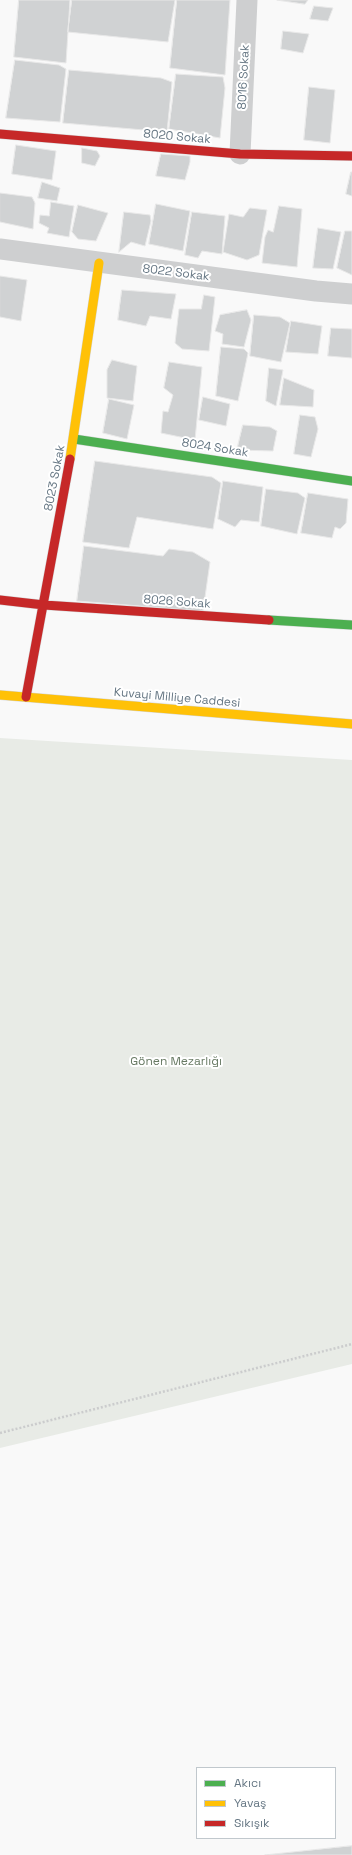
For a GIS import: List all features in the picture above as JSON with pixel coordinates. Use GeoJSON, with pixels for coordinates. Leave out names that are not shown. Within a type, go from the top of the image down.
{"type":"FeatureCollection","features":[{"type":"Feature","properties":{"kind":"street","name":"8016 Sokak"},"geometry":{"type":"LineString","coordinates":[[240,154],[248,0]]}},
{"type":"Feature","properties":{"kind":"street","name":"8020 Sokak"},"geometry":{"type":"LineString","coordinates":[[0,134],[240,154],[352,156]]}},
{"type":"Feature","properties":{"kind":"street","name":"8022 Sokak"},"geometry":{"type":"LineString","coordinates":[[0,249],[316,291],[352,294]]}},
{"type":"Feature","properties":{"kind":"street","name":"8023 Sokak"},"geometry":{"type":"LineString","coordinates":[[26,697],[74,439],[99,263]]}},
{"type":"Feature","properties":{"kind":"street","name":"8024 Sokak"},"geometry":{"type":"LineString","coordinates":[[74,439],[352,481]]}},
{"type":"Feature","properties":{"kind":"street","name":"8026 Sokak"},"geometry":{"type":"LineString","coordinates":[[0,600],[44,605],[352,625]]}},
{"type":"Feature","properties":{"kind":"street","name":"Kuvayi Milliye Caddesi"},"geometry":{"type":"LineString","coordinates":[[0,695],[352,724]]}},
{"type":"Feature","properties":{"kind":"path"},"geometry":{"type":"LineString","coordinates":[[0,1433],[352,1344]]}},
{"type":"Feature","properties":{"kind":"green space","name":"Gönen Mezarlığı"},"geometry":{"type":"Polygon","coordinates":[[[0,738],[352,760],[352,1364],[0,1448],[0,738]]]}},
{"type":"Feature","properties":{"kind":"building"},"geometry":{"type":"Polygon","coordinates":[[[19,0],[70,0],[66,63],[14,57],[19,0]]]}},
{"type":"Feature","properties":{"kind":"building"},"geometry":{"type":"Polygon","coordinates":[[[72,0],[175,0],[168,42],[68,32],[72,0]]]}},
{"type":"Feature","properties":{"kind":"building"},"geometry":{"type":"Polygon","coordinates":[[[177,0],[230,0],[225,75],[170,68],[177,0]]]}},
{"type":"Feature","properties":{"kind":"building"},"geometry":{"type":"Polygon","coordinates":[[[277,0],[308,0],[305,4],[277,0]]]}},
{"type":"Feature","properties":{"kind":"building"},"geometry":{"type":"Polygon","coordinates":[[[314,6],[333,8],[328,21],[310,19],[314,6]]]}},
{"type":"Feature","properties":{"kind":"building"},"geometry":{"type":"Polygon","coordinates":[[[283,31],[309,34],[303,53],[281,49],[283,31]]]}},
{"type":"Feature","properties":{"kind":"building"},"geometry":{"type":"Polygon","coordinates":[[[15,60],[59,65],[66,69],[60,122],[6,118],[15,60]]]}},
{"type":"Feature","properties":{"kind":"building"},"geometry":{"type":"Polygon","coordinates":[[[69,70],[161,78],[172,82],[167,132],[63,123],[69,70]]]}},
{"type":"Feature","properties":{"kind":"building"},"geometry":{"type":"Polygon","coordinates":[[[176,74],[223,77],[225,88],[220,138],[169,129],[176,74]]]}},
{"type":"Feature","properties":{"kind":"building"},"geometry":{"type":"Polygon","coordinates":[[[309,87],[335,90],[330,143],[304,140],[309,87]]]}},
{"type":"Feature","properties":{"kind":"building"},"geometry":{"type":"Polygon","coordinates":[[[16,145],[56,151],[52,180],[12,174],[16,145]]]}},
{"type":"Feature","properties":{"kind":"building"},"geometry":{"type":"Polygon","coordinates":[[[82,148],[97,151],[100,156],[95,166],[82,163],[82,148]]]}},
{"type":"Feature","properties":{"kind":"building"},"geometry":{"type":"Polygon","coordinates":[[[161,154],[190,156],[190,162],[185,180],[156,176],[161,154]]]}},
{"type":"Feature","properties":{"kind":"building"},"geometry":{"type":"Polygon","coordinates":[[[352,172],[352,196],[346,194],[352,172]]]}},
{"type":"Feature","properties":{"kind":"building"},"geometry":{"type":"Polygon","coordinates":[[[42,182],[60,188],[57,201],[38,198],[42,182]]]}},
{"type":"Feature","properties":{"kind":"building"},"geometry":{"type":"Polygon","coordinates":[[[0,193],[32,197],[35,203],[33,229],[0,222],[0,193]]]}},
{"type":"Feature","properties":{"kind":"building"},"geometry":{"type":"Polygon","coordinates":[[[51,202],[74,206],[69,237],[47,233],[49,228],[39,223],[40,215],[49,216],[51,202]]]}},
{"type":"Feature","properties":{"kind":"building"},"geometry":{"type":"Polygon","coordinates":[[[156,204],[190,211],[183,251],[149,244],[156,204]]]}},
{"type":"Feature","properties":{"kind":"building"},"geometry":{"type":"Polygon","coordinates":[[[78,205],[108,213],[96,241],[78,239],[72,232],[78,205]]]}},
{"type":"Feature","properties":{"kind":"building"},"geometry":{"type":"Polygon","coordinates":[[[279,206],[302,209],[297,267],[262,263],[265,237],[268,230],[273,232],[279,206]]]}},
{"type":"Feature","properties":{"kind":"building"},"geometry":{"type":"Polygon","coordinates":[[[250,208],[267,210],[259,255],[247,260],[223,252],[229,214],[243,217],[250,208]]]}},
{"type":"Feature","properties":{"kind":"building"},"geometry":{"type":"Polygon","coordinates":[[[124,212],[150,215],[151,221],[145,246],[131,242],[119,252],[124,212]]]}},
{"type":"Feature","properties":{"kind":"building"},"geometry":{"type":"Polygon","coordinates":[[[192,212],[225,216],[222,254],[202,251],[198,258],[185,255],[192,212]]]}},
{"type":"Feature","properties":{"kind":"building"},"geometry":{"type":"Polygon","coordinates":[[[318,228],[341,232],[333,269],[313,268],[318,228]]]}},
{"type":"Feature","properties":{"kind":"building"},"geometry":{"type":"Polygon","coordinates":[[[345,231],[352,231],[352,275],[337,268],[345,231]]]}},
{"type":"Feature","properties":{"kind":"building"},"geometry":{"type":"Polygon","coordinates":[[[0,276],[27,280],[21,321],[0,317],[0,276]]]}},
{"type":"Feature","properties":{"kind":"building"},"geometry":{"type":"Polygon","coordinates":[[[122,290],[176,294],[171,319],[150,316],[146,326],[118,320],[122,290]]]}},
{"type":"Feature","properties":{"kind":"building"},"geometry":{"type":"Polygon","coordinates":[[[204,295],[215,297],[209,351],[182,349],[175,343],[179,309],[201,309],[204,295]]]}},
{"type":"Feature","properties":{"kind":"building"},"geometry":{"type":"Polygon","coordinates":[[[247,310],[251,320],[244,347],[222,344],[223,334],[215,331],[220,315],[247,310]]]}},
{"type":"Feature","properties":{"kind":"building"},"geometry":{"type":"Polygon","coordinates":[[[254,315],[280,317],[290,323],[281,362],[250,356],[254,315]]]}},
{"type":"Feature","properties":{"kind":"building"},"geometry":{"type":"Polygon","coordinates":[[[291,321],[322,326],[318,354],[286,352],[291,321]]]}},
{"type":"Feature","properties":{"kind":"building"},"geometry":{"type":"Polygon","coordinates":[[[331,328],[352,329],[352,358],[328,356],[331,328]]]}},
{"type":"Feature","properties":{"kind":"building"},"geometry":{"type":"Polygon","coordinates":[[[221,347],[244,349],[248,353],[238,401],[216,396],[221,347]]]}},
{"type":"Feature","properties":{"kind":"building"},"geometry":{"type":"Polygon","coordinates":[[[112,360],[137,366],[133,401],[107,398],[107,370],[112,360]]]}},
{"type":"Feature","properties":{"kind":"building"},"geometry":{"type":"Polygon","coordinates":[[[169,362],[202,367],[195,440],[161,433],[163,411],[168,412],[173,395],[164,388],[169,362]]]}},
{"type":"Feature","properties":{"kind":"building"},"geometry":{"type":"Polygon","coordinates":[[[269,368],[283,370],[276,406],[266,401],[269,368]]]}},
{"type":"Feature","properties":{"kind":"building"},"geometry":{"type":"Polygon","coordinates":[[[284,378],[314,390],[313,407],[280,405],[284,378]]]}},
{"type":"Feature","properties":{"kind":"building"},"geometry":{"type":"Polygon","coordinates":[[[203,397],[230,404],[226,426],[199,420],[203,397]]]}},
{"type":"Feature","properties":{"kind":"building"},"geometry":{"type":"Polygon","coordinates":[[[109,399],[134,405],[127,439],[103,433],[109,399]]]}},
{"type":"Feature","properties":{"kind":"building"},"geometry":{"type":"Polygon","coordinates":[[[300,415],[315,417],[318,429],[311,457],[294,454],[300,415]]]}},
{"type":"Feature","properties":{"kind":"building"},"geometry":{"type":"Polygon","coordinates":[[[243,425],[270,427],[277,431],[273,451],[237,450],[243,425]]]}},
{"type":"Feature","properties":{"kind":"building"},"geometry":{"type":"Polygon","coordinates":[[[95,461],[212,477],[221,483],[213,529],[137,517],[129,548],[83,542],[95,461]]]}},
{"type":"Feature","properties":{"kind":"building"},"geometry":{"type":"Polygon","coordinates":[[[223,481],[263,487],[259,522],[241,520],[235,527],[218,519],[223,481]]]}},
{"type":"Feature","properties":{"kind":"building"},"geometry":{"type":"Polygon","coordinates":[[[266,489],[298,493],[305,498],[297,534],[261,526],[266,489]]]}},
{"type":"Feature","properties":{"kind":"building"},"geometry":{"type":"Polygon","coordinates":[[[308,493],[348,499],[346,523],[340,529],[335,527],[332,538],[301,533],[308,493]]]}},
{"type":"Feature","properties":{"kind":"building"},"geometry":{"type":"Polygon","coordinates":[[[84,546],[163,556],[169,549],[193,552],[210,562],[203,611],[77,601],[84,546]]]}},
{"type":"Feature","properties":{"kind":"building"},"geometry":{"type":"Polygon","coordinates":[[[352,1846],[352,1855],[265,1855],[352,1846]]]}},
{"type":"Feature","properties":{"kind":"traffic: fast"},"geometry":{"type":"LineString","coordinates":[[74,439],[352,481]]}},
{"type":"Feature","properties":{"kind":"traffic: fast"},"geometry":{"type":"LineString","coordinates":[[269,620],[352,625]]}},
{"type":"Feature","properties":{"kind":"traffic: slow"},"geometry":{"type":"LineString","coordinates":[[70,459],[99,263]]}},
{"type":"Feature","properties":{"kind":"traffic: slow"},"geometry":{"type":"LineString","coordinates":[[0,695],[352,724]]}},
{"type":"Feature","properties":{"kind":"traffic: jam"},"geometry":{"type":"LineString","coordinates":[[0,134],[240,154],[352,156]]}},
{"type":"Feature","properties":{"kind":"traffic: jam"},"geometry":{"type":"LineString","coordinates":[[26,697],[70,459]]}},
{"type":"Feature","properties":{"kind":"traffic: jam"},"geometry":{"type":"LineString","coordinates":[[0,600],[44,605],[269,620]]}}]}
